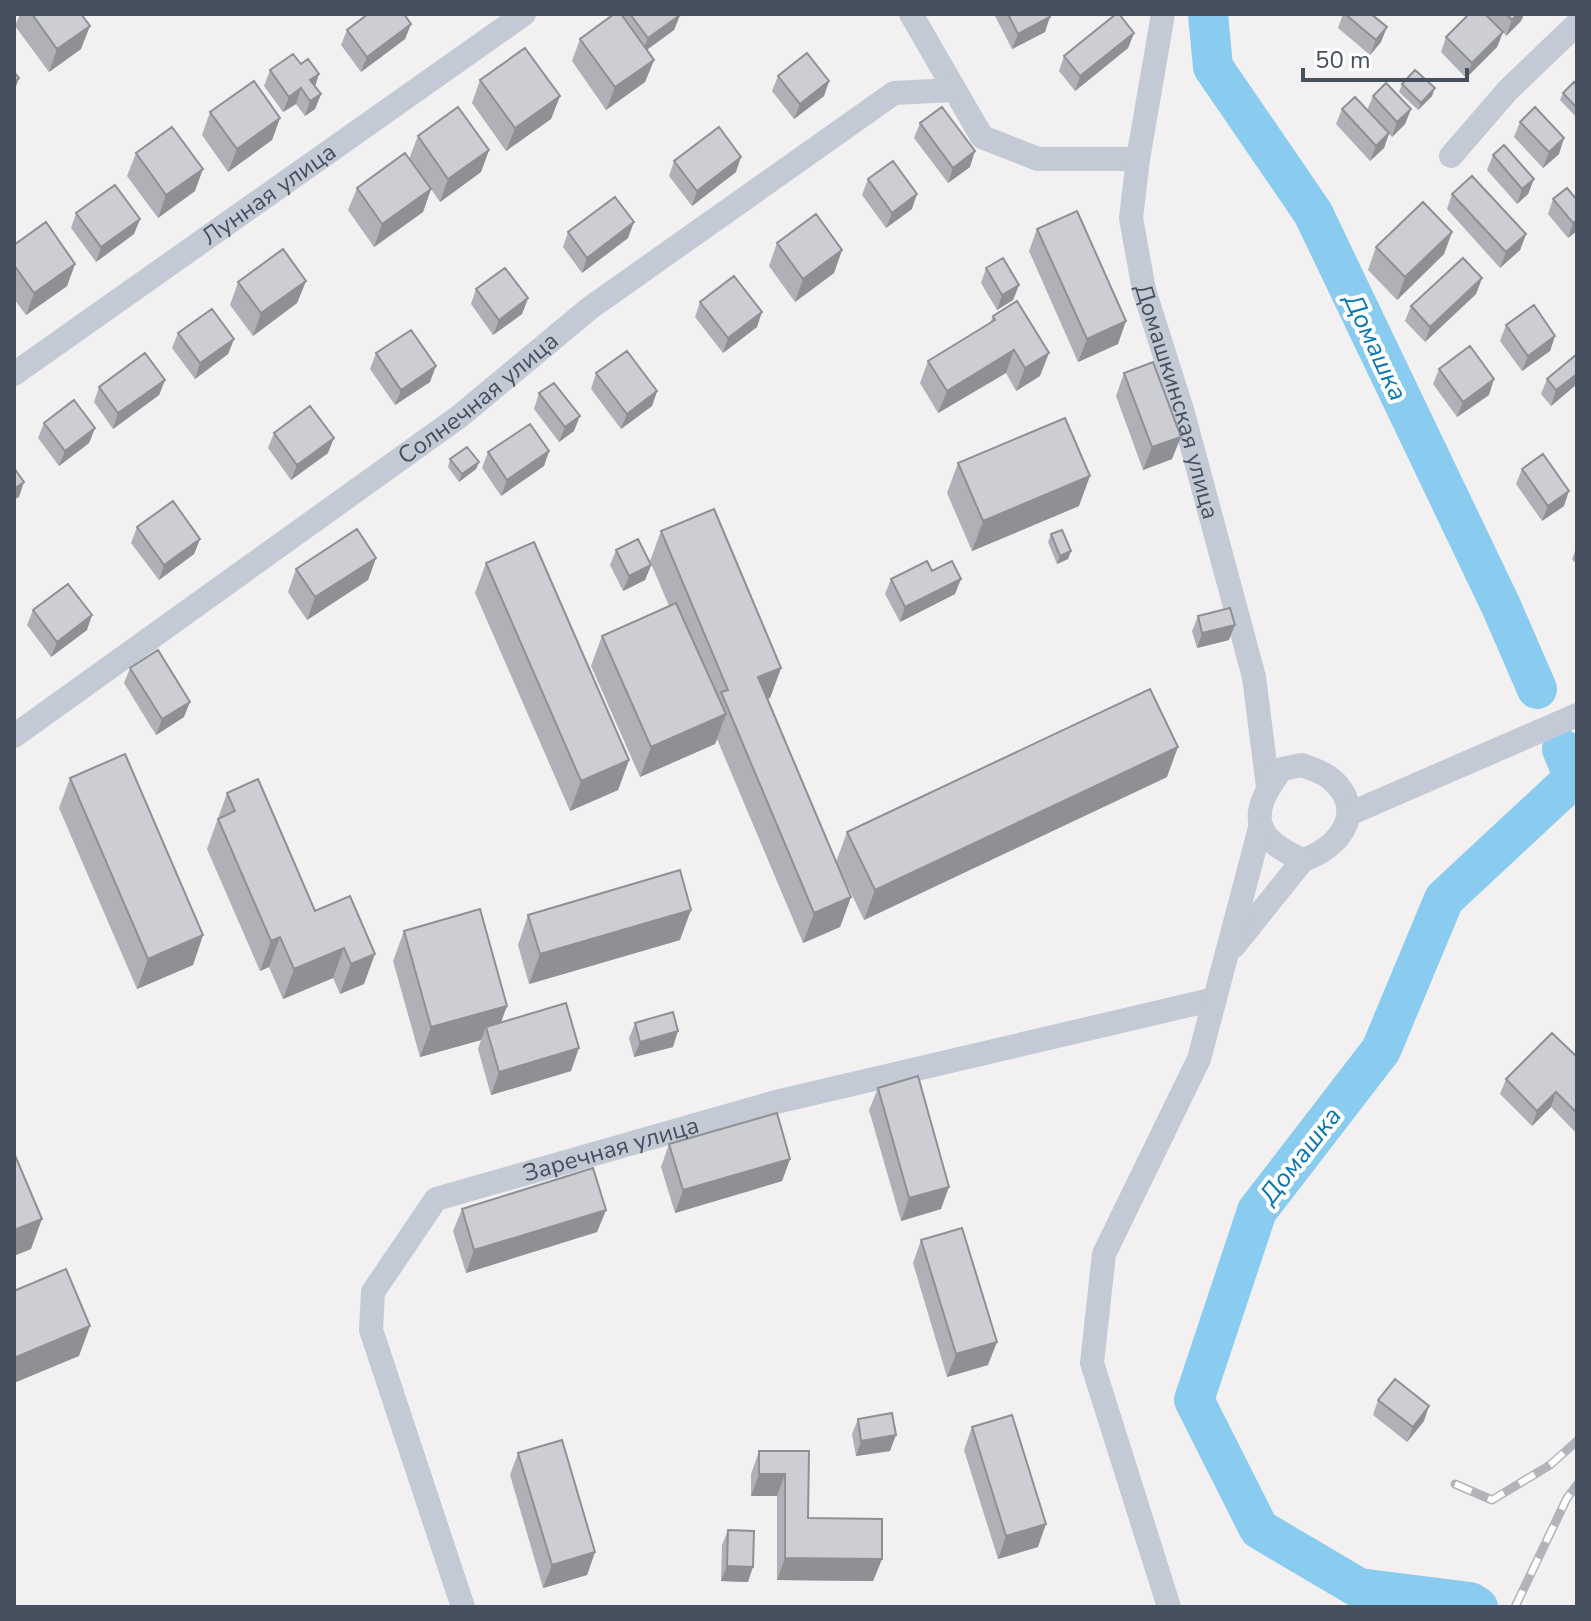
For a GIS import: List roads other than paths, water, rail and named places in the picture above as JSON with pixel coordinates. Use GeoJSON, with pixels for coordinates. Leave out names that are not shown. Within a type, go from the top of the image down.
{"type":"FeatureCollection","features":[{"type":"Feature","properties":{"kind":"street","name":"Лунная улица"},"geometry":{"type":"LineString","coordinates":[[14,374],[524,14]]}},
{"type":"Feature","properties":{"kind":"street"},"geometry":{"type":"LineString","coordinates":[[911,14],[982,137],[1038,159],[1138,159]]}},
{"type":"Feature","properties":{"kind":"street","name":"Домашкинская улица"},"geometry":{"type":"LineString","coordinates":[[1163,14],[1131,218],[1144,290],[1183,413],[1254,677],[1268,787]]}},
{"type":"Feature","properties":{"kind":"street"},"geometry":{"type":"LineString","coordinates":[[1451,156],[1508,90],[1577,24]]}},
{"type":"Feature","properties":{"kind":"street","name":"Солнечная улица"},"geometry":{"type":"LineString","coordinates":[[14,736],[460,416],[590,308],[894,93],[953,90]]}},
{"type":"Feature","properties":{"kind":"street"},"geometry":{"type":"LineString","coordinates":[[1349,814],[1577,715]]}},
{"type":"Feature","properties":{"kind":"street"},"geometry":{"type":"LineString","coordinates":[[1169,1607],[1092,1363],[1104,1254],[1199,1059],[1268,787],[1282,769],[1302,765],[1330,777],[1347,798],[1347,824],[1327,848],[1303,860],[1227,954]]}},
{"type":"Feature","properties":{"kind":"street"},"geometry":{"type":"LineString","coordinates":[[1260,828],[1280,850],[1303,860]]}},
{"type":"Feature","properties":{"kind":"street","name":"Заречная улица"},"geometry":{"type":"LineString","coordinates":[[463,1607],[371,1330],[373,1292],[436,1199],[776,1102],[1215,999]]}},
{"type":"Feature","properties":{"kind":"waterway","name":"Домашка"},"geometry":{"type":"LineString","coordinates":[[1208,14],[1213,67],[1313,213],[1501,606],[1537,689]]}},
{"type":"Feature","properties":{"kind":"waterway","name":"Домашка"},"geometry":{"type":"LineString","coordinates":[[1478,1607],[1470,1602],[1359,1588],[1259,1529],[1194,1400],[1257,1211],[1381,1050],[1444,899],[1574,778],[1562,749]]}},
{"type":"Feature","properties":{"kind":"railway"},"geometry":{"type":"LineString","coordinates":[[1455,1484],[1492,1500],[1550,1465],[1577,1441]]}},
{"type":"Feature","properties":{"kind":"railway"},"geometry":{"type":"LineString","coordinates":[[1515,1607],[1567,1498],[1577,1485]]}}]}
